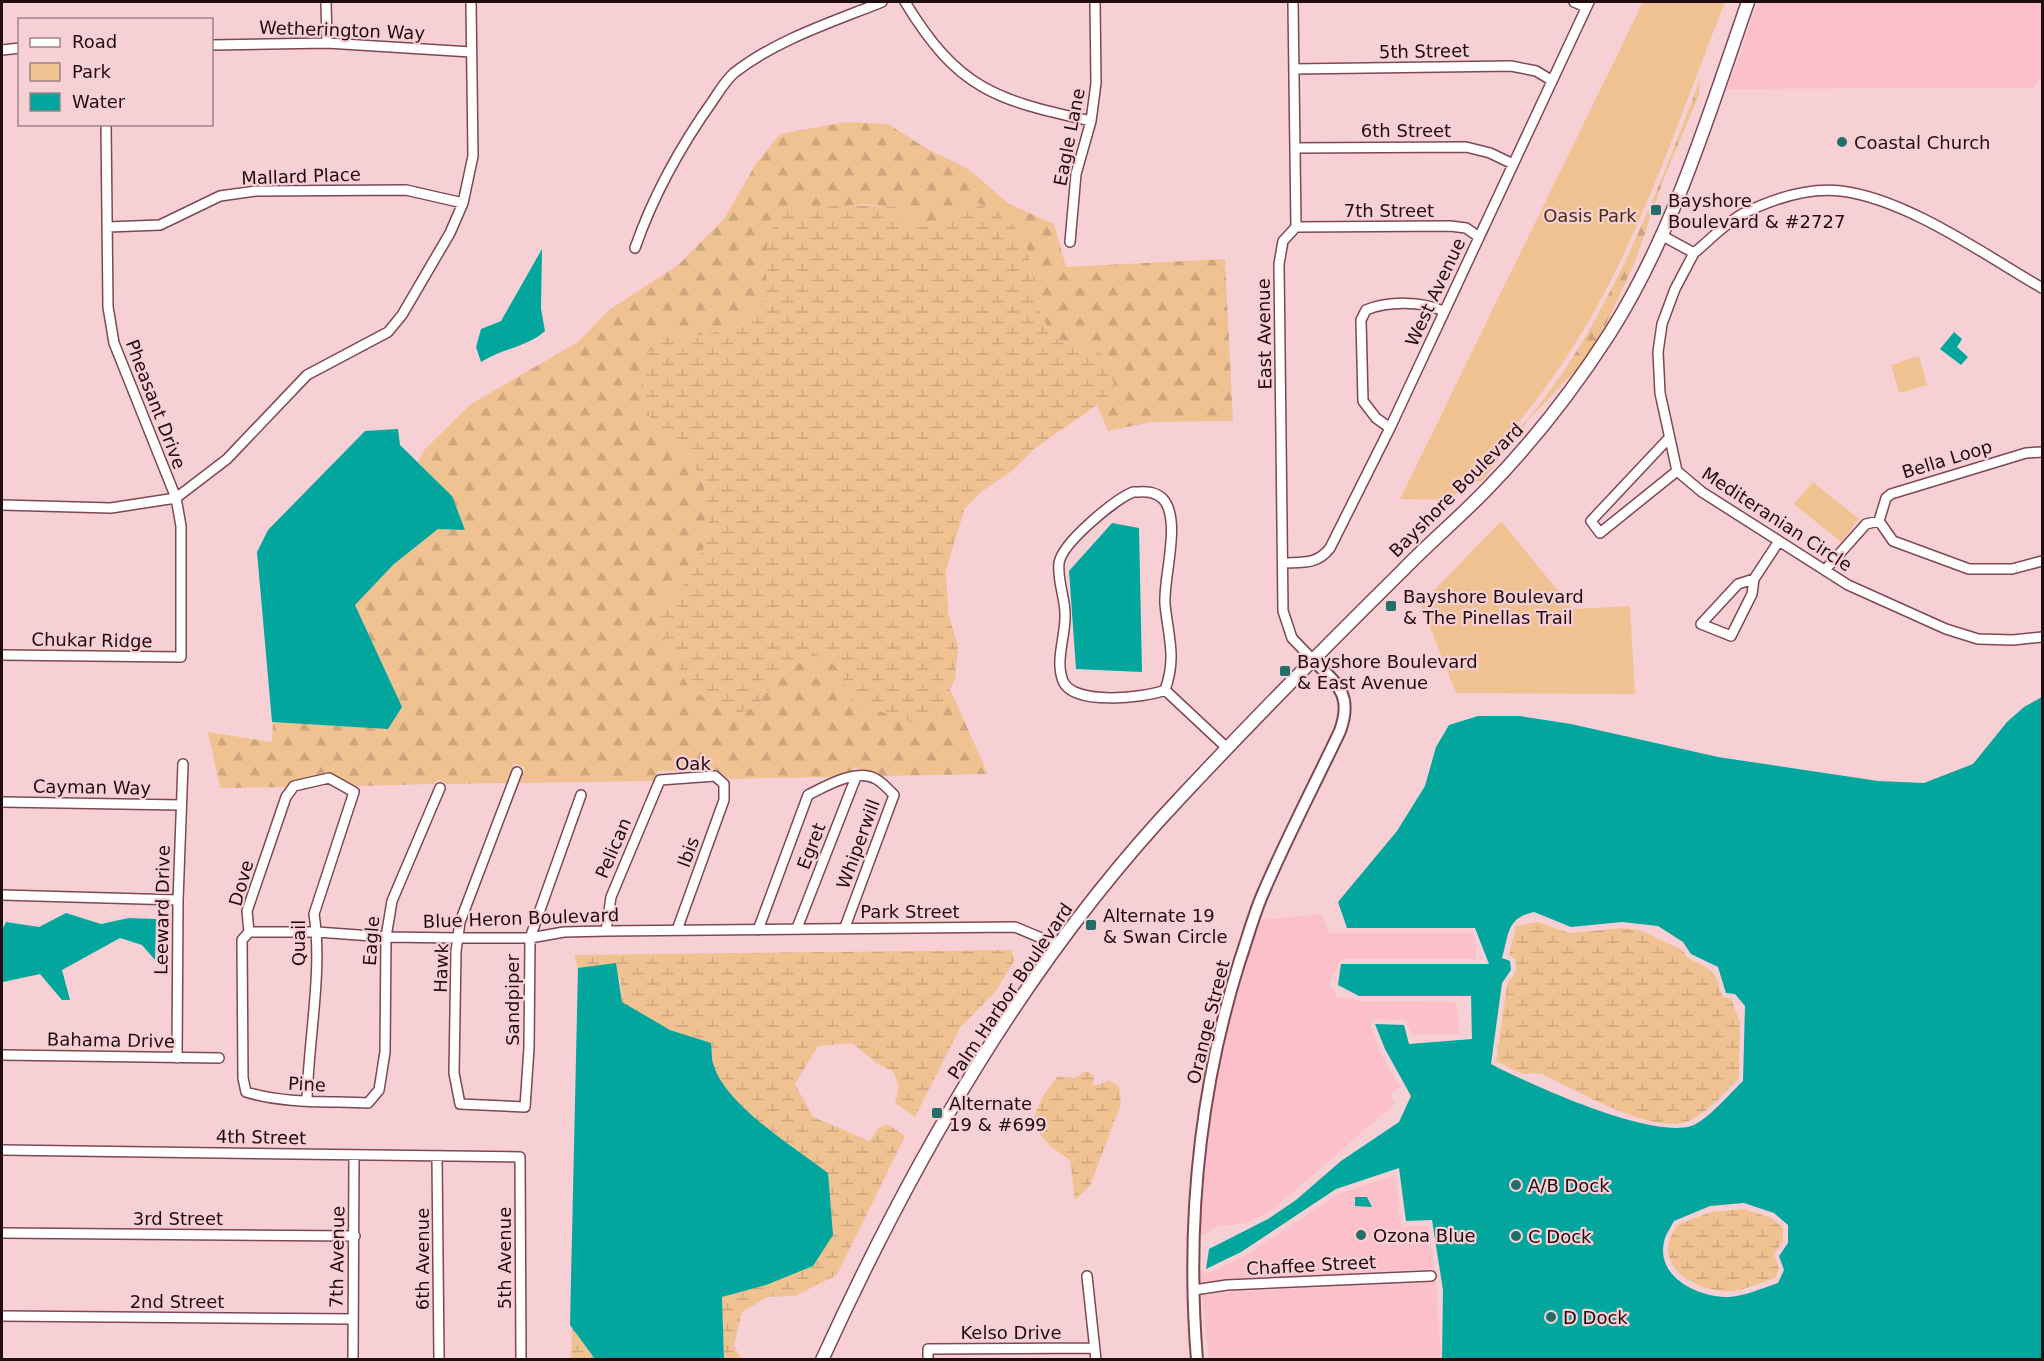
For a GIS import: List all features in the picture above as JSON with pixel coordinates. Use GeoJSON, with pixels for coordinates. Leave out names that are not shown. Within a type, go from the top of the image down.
{"type":"FeatureCollection","features":[{"type":"Feature","properties":{"kind":"main road","name":"Bayshore Boulevard"},"geometry":{"type":"LineString","coordinates":[[1314,661],[1488,488],[1540,431],[1613,328],[1661,235],[1748,2]]}},
{"type":"Feature","properties":{"kind":"main road","name":"Palm Harbor Boulevard"},"geometry":{"type":"LineString","coordinates":[[822,1359],[910,1178],[969,1080],[1058,945],[1120,865],[1227,748],[1314,661]]}},
{"type":"Feature","properties":{"kind":"street"},"geometry":{"type":"LineString","coordinates":[[326,2],[327,43]]}},
{"type":"Feature","properties":{"kind":"street"},"geometry":{"type":"LineString","coordinates":[[2,505],[111,508],[176,498],[227,459],[307,375],[388,333],[402,315],[444,243],[464,203],[473,156],[471,2]]}},
{"type":"Feature","properties":{"kind":"street"},"geometry":{"type":"LineString","coordinates":[[634,248],[644,222],[693,128],[731,75],[752,60],[805,33],[882,2]]}},
{"type":"Feature","properties":{"kind":"street"},"geometry":{"type":"LineString","coordinates":[[905,2],[927,38],[971,81],[999,97],[1091,121]]}},
{"type":"Feature","properties":{"kind":"street","name":"Eagle Lane"},"geometry":{"type":"LineString","coordinates":[[1070,242],[1076,174],[1091,121],[1096,83],[1095,2]]}},
{"type":"Feature","properties":{"kind":"street"},"geometry":{"type":"LineString","coordinates":[[1293,2],[1296,227]]}},
{"type":"Feature","properties":{"kind":"street"},"geometry":{"type":"LineString","coordinates":[[1574,2],[1588,4]]}},
{"type":"Feature","properties":{"kind":"street","name":"West Avenue"},"geometry":{"type":"LineString","coordinates":[[1283,562],[1311,562],[1322,558],[1389,428],[1588,4]]}},
{"type":"Feature","properties":{"kind":"street","name":"Wetherington Way"},"geometry":{"type":"LineString","coordinates":[[213,45],[327,43],[471,51]]}},
{"type":"Feature","properties":{"kind":"street"},"geometry":{"type":"LineString","coordinates":[[2,50],[18,48]]}},
{"type":"Feature","properties":{"kind":"street","name":"5th Street"},"geometry":{"type":"LineString","coordinates":[[1294,69],[1511,66],[1536,71],[1551,80]]}},
{"type":"Feature","properties":{"kind":"street","name":"Pheasant Drive"},"geometry":{"type":"LineString","coordinates":[[106,126],[108,307],[114,343],[176,498],[181,526],[183,572],[181,657]]}},
{"type":"Feature","properties":{"kind":"street","name":"6th Street"},"geometry":{"type":"LineString","coordinates":[[1296,148],[1466,147],[1490,153],[1513,164]]}},
{"type":"Feature","properties":{"kind":"street","name":"Mallard Place"},"geometry":{"type":"LineString","coordinates":[[108,226],[160,225],[220,196],[256,191],[406,190],[464,203]]}},
{"type":"Feature","properties":{"kind":"street","name":"Mediteranian Circle"},"geometry":{"type":"LineString","coordinates":[[2043,288],[1896,206],[1840,190],[1806,192],[1775,200],[1742,214],[1694,253],[1675,290],[1662,324],[1657,374],[1677,471],[1702,492],[1848,585],[1946,629],[1978,639],[2043,637]]}},
{"type":"Feature","properties":{"kind":"street","name":"7th Street"},"geometry":{"type":"LineString","coordinates":[[1296,227],[1450,226],[1466,228],[1479,237]]}},
{"type":"Feature","properties":{"kind":"street","name":"East Avenue"},"geometry":{"type":"LineString","coordinates":[[1296,227],[1283,241],[1279,264],[1283,611],[1286,626],[1292,638],[1314,661]]}},
{"type":"Feature","properties":{"kind":"street"},"geometry":{"type":"LineString","coordinates":[[1661,235],[1694,253]]}},
{"type":"Feature","properties":{"kind":"street"},"geometry":{"type":"LineString","coordinates":[[1389,428],[1376,418],[1363,401],[1361,320],[1366,310],[1377,306],[1419,304],[1443,311]]}},
{"type":"Feature","properties":{"kind":"street"},"geometry":{"type":"LineString","coordinates":[[1670,438],[1591,521],[1600,533],[1677,471]]}},
{"type":"Feature","properties":{"kind":"street","name":"Bella Loop"},"geometry":{"type":"LineString","coordinates":[[1879,520],[1886,498],[1891,494],[2026,453],[2043,452]]}},
{"type":"Feature","properties":{"kind":"street"},"geometry":{"type":"LineString","coordinates":[[1133,492],[1151,492],[1163,499],[1170,512],[1170,553],[1165,602],[1171,635],[1171,672],[1165,690],[1149,696],[1084,696],[1071,692],[1063,682],[1060,664],[1066,616],[1058,577],[1060,560],[1066,547],[1119,498],[1133,492]]}},
{"type":"Feature","properties":{"kind":"street"},"geometry":{"type":"LineString","coordinates":[[1825,570],[1866,524],[1879,520],[1893,541],[1969,569],[2012,569],[2043,561]]}},
{"type":"Feature","properties":{"kind":"street"},"geometry":{"type":"LineString","coordinates":[[1754,579],[1738,584],[1701,624],[1731,636],[1752,594],[1754,579],[1779,541]]}},
{"type":"Feature","properties":{"kind":"street","name":"Chukar Ridge"},"geometry":{"type":"LineString","coordinates":[[2,655],[181,657]]}},
{"type":"Feature","properties":{"kind":"street","name":"Orange Street"},"geometry":{"type":"LineString","coordinates":[[1197,1359],[1194,1290],[1195,1181],[1200,1130],[1229,996],[1263,892],[1340,731],[1346,710],[1340,688],[1314,661]]}},
{"type":"Feature","properties":{"kind":"street"},"geometry":{"type":"LineString","coordinates":[[1165,690],[1227,748]]}},
{"type":"Feature","properties":{"kind":"street","name":"Leeward Drive"},"geometry":{"type":"LineString","coordinates":[[177,1058],[178,900],[183,764]]}},
{"type":"Feature","properties":{"kind":"street","name":"Hawk"},"geometry":{"type":"LineString","coordinates":[[460,1104],[454,1073],[460,922],[517,772]]}},
{"type":"Feature","properties":{"kind":"street","name":"Oak"},"geometry":{"type":"LineString","coordinates":[[660,780],[715,776],[724,784]]}},
{"type":"Feature","properties":{"kind":"street","name":"Whiperwill"},"geometry":{"type":"LineString","coordinates":[[758,930],[808,795],[830,784],[856,777],[875,778],[894,795],[845,927]]}},
{"type":"Feature","properties":{"kind":"street","name":"Egret"},"geometry":{"type":"LineString","coordinates":[[797,928],[856,777]]}},
{"type":"Feature","properties":{"kind":"street","name":"Dove"},"geometry":{"type":"LineString","coordinates":[[246,1092],[243,1078],[240,957],[242,940],[249,932],[247,911],[285,797],[294,786],[329,778],[354,792]]}},
{"type":"Feature","properties":{"kind":"street","name":"Pelican"},"geometry":{"type":"LineString","coordinates":[[606,931],[611,897],[660,780]]}},
{"type":"Feature","properties":{"kind":"street","name":"Ibis"},"geometry":{"type":"LineString","coordinates":[[677,930],[724,800],[724,784]]}},
{"type":"Feature","properties":{"kind":"street","name":"Eagle"},"geometry":{"type":"LineString","coordinates":[[368,1103],[379,1089],[385,1052],[386,937],[392,901],[440,788]]}},
{"type":"Feature","properties":{"kind":"street","name":"Quail"},"geometry":{"type":"LineString","coordinates":[[307,1101],[317,932],[314,914],[354,792]]}},
{"type":"Feature","properties":{"kind":"street","name":"Sandpiper"},"geometry":{"type":"LineString","coordinates":[[460,1104],[525,1107],[529,1048],[530,938],[581,795]]}},
{"type":"Feature","properties":{"kind":"street","name":"Cayman Way"},"geometry":{"type":"LineString","coordinates":[[2,802],[181,805]]}},
{"type":"Feature","properties":{"kind":"street"},"geometry":{"type":"LineString","coordinates":[[2,895],[178,900]]}},
{"type":"Feature","properties":{"kind":"street","name":"Park Street"},"geometry":{"type":"LineString","coordinates":[[758,930],[845,927],[1015,927],[1058,945]]}},
{"type":"Feature","properties":{"kind":"street","name":"Blue Heron Boulevard"},"geometry":{"type":"LineString","coordinates":[[249,932],[317,932],[386,937],[530,938],[564,932],[758,930]]}},
{"type":"Feature","properties":{"kind":"street","name":"Bahama Drive"},"geometry":{"type":"LineString","coordinates":[[2,1054],[219,1058]]}},
{"type":"Feature","properties":{"kind":"street","name":"Pine"},"geometry":{"type":"LineString","coordinates":[[246,1092],[270,1098],[368,1103]]}},
{"type":"Feature","properties":{"kind":"street","name":"4th Street"},"geometry":{"type":"LineString","coordinates":[[2,1150],[520,1157]]}},
{"type":"Feature","properties":{"kind":"street","name":"7th Avenue"},"geometry":{"type":"LineString","coordinates":[[353,1359],[354,1155]]}},
{"type":"Feature","properties":{"kind":"street","name":"6th Avenue"},"geometry":{"type":"LineString","coordinates":[[438,1157],[439,1359]]}},
{"type":"Feature","properties":{"kind":"street","name":"5th Avenue"},"geometry":{"type":"LineString","coordinates":[[520,1157],[521,1359]]}},
{"type":"Feature","properties":{"kind":"street","name":"3rd Street"},"geometry":{"type":"LineString","coordinates":[[2,1233],[355,1236]]}},
{"type":"Feature","properties":{"kind":"street"},"geometry":{"type":"LineString","coordinates":[[1087,1276],[1096,1359]]}},
{"type":"Feature","properties":{"kind":"street","name":"Chaffee Street"},"geometry":{"type":"LineString","coordinates":[[1194,1290],[1227,1285],[1431,1276]]}},
{"type":"Feature","properties":{"kind":"street","name":"2nd Street"},"geometry":{"type":"LineString","coordinates":[[2,1316],[353,1319]]}},
{"type":"Feature","properties":{"kind":"street","name":"Kelso Drive"},"geometry":{"type":"LineString","coordinates":[[928,1359],[928,1349],[1094,1348]]}},
{"type":"Feature","properties":{"kind":"shaded area"},"geometry":{"type":"Polygon","coordinates":[[[1758,2],[2042,2],[2042,77],[2033,88],[1727,89],[1758,2]]]}},
{"type":"Feature","properties":{"kind":"shaded area"},"geometry":{"type":"Polygon","coordinates":[[[1322,914],[1329,933],[1472,933],[1476,944],[1476,959],[1340,959],[1329,985],[1337,997],[1360,1001],[1456,1002],[1460,1034],[1411,1035],[1406,1020],[1372,1019],[1371,1026],[1380,1052],[1400,1087],[1390,1095],[1395,1104],[1272,1210],[1247,1223],[1217,1226],[1200,1237],[1206,1131],[1215,1082],[1234,998],[1259,920],[1322,914]]]}},
{"type":"Feature","properties":{"kind":"shaded area"},"geometry":{"type":"Polygon","coordinates":[[[1395,1175],[1399,1205],[1397,1206],[1402,1227],[1428,1226],[1434,1269],[1227,1279],[1200,1283],[1200,1268],[1207,1274],[1243,1257],[1338,1194],[1395,1175]]]}},
{"type":"Feature","properties":{"kind":"shaded area"},"geometry":{"type":"Polygon","coordinates":[[[1436,1282],[1441,1359],[1209,1359],[1202,1295],[1436,1282]]]}},
{"type":"Feature","properties":{"kind":"green space","name":"Oasis Park"},"geometry":{"type":"Polygon","coordinates":[[[1643,2],[1725,2],[1662,166],[1608,286],[1573,348],[1541,394],[1451,500],[1400,499],[1643,2]]]}},
{"type":"Feature","properties":{"kind":"green space"},"geometry":{"type":"Polygon","coordinates":[[[1700,79],[1699,95],[1663,181],[1635,262],[1601,335],[1581,365],[1528,420],[1482,481],[1475,481],[1538,406],[1567,367],[1592,325],[1651,204],[1700,79]]]}},
{"type":"Feature","properties":{"kind":"green space"},"geometry":{"type":"Polygon","coordinates":[[[846,122],[888,124],[929,150],[967,168],[1009,204],[1054,224],[1066,267],[1225,259],[1233,421],[1152,422],[1108,431],[1097,405],[1117,391],[1102,355],[1052,337],[1039,309],[1027,249],[1012,224],[975,201],[951,219],[929,226],[908,225],[894,207],[865,204],[831,208],[767,246],[766,297],[739,327],[693,337],[664,331],[664,339],[644,356],[650,419],[676,445],[701,476],[710,512],[706,545],[684,584],[655,614],[668,648],[689,687],[730,715],[755,707],[777,678],[813,653],[839,668],[853,702],[937,716],[950,689],[988,774],[882,776],[876,772],[853,768],[852,771],[831,777],[730,779],[715,770],[658,771],[654,781],[519,783],[525,768],[514,763],[507,783],[447,784],[438,779],[435,784],[356,786],[328,772],[293,780],[286,787],[220,788],[208,732],[272,742],[273,722],[388,729],[402,707],[355,605],[394,564],[438,529],[465,530],[452,496],[418,462],[424,450],[471,404],[578,342],[609,310],[678,265],[724,219],[757,162],[780,134],[846,122]]]}},
{"type":"Feature","properties":{"kind":"green space"},"geometry":{"type":"Polygon","coordinates":[[[975,201],[1012,224],[1027,249],[1039,309],[1052,337],[1102,354],[1117,391],[1034,449],[1012,471],[981,492],[965,508],[946,569],[948,613],[958,646],[955,679],[937,716],[911,722],[852,702],[839,668],[813,653],[777,678],[755,708],[730,715],[689,687],[668,648],[655,614],[684,584],[705,545],[710,512],[701,476],[676,445],[651,420],[641,385],[644,356],[664,339],[664,331],[693,337],[739,327],[766,297],[767,246],[779,209],[895,207],[908,225],[929,226],[951,219],[975,201]]]}},
{"type":"Feature","properties":{"kind":"green space"},"geometry":{"type":"Polygon","coordinates":[[[1919,356],[1927,385],[1899,393],[1891,365],[1919,356]]]}},
{"type":"Feature","properties":{"kind":"green space"},"geometry":{"type":"Polygon","coordinates":[[[1813,482],[1859,519],[1841,542],[1794,504],[1813,482]]]}},
{"type":"Feature","properties":{"kind":"green space"},"geometry":{"type":"Polygon","coordinates":[[[1501,521],[1573,609],[1630,606],[1635,694],[1456,693],[1421,604],[1501,521]]]}},
{"type":"Feature","properties":{"kind":"green space"},"geometry":{"type":"Polygon","coordinates":[[[1538,922],[1569,933],[1622,928],[1640,930],[1682,950],[1688,958],[1709,969],[1716,977],[1722,996],[1731,999],[1740,1022],[1739,1078],[1701,1114],[1686,1122],[1671,1124],[1653,1122],[1614,1109],[1544,1075],[1514,1071],[1496,1061],[1507,985],[1516,971],[1515,959],[1509,955],[1516,926],[1538,922]]]}},
{"type":"Feature","properties":{"kind":"green space"},"geometry":{"type":"Polygon","coordinates":[[[1012,950],[1014,961],[996,991],[960,1028],[915,1117],[895,1103],[899,1086],[893,1071],[879,1065],[852,1043],[818,1046],[795,1084],[813,1117],[870,1141],[879,1128],[887,1124],[905,1136],[837,1275],[795,1296],[768,1297],[742,1312],[734,1345],[741,1359],[724,1360],[722,1297],[766,1285],[828,1173],[763,1125],[732,1096],[714,1066],[711,1043],[670,1030],[622,1002],[620,978],[578,968],[574,955],[1012,950]]]}},
{"type":"Feature","properties":{"kind":"green space"},"geometry":{"type":"Polygon","coordinates":[[[1087,1071],[1094,1076],[1093,1085],[1109,1080],[1119,1086],[1121,1104],[1090,1186],[1075,1200],[1070,1160],[1051,1147],[1031,1124],[1044,1094],[1058,1076],[1074,1078],[1087,1071]]]}},
{"type":"Feature","properties":{"kind":"green space"},"geometry":{"type":"Polygon","coordinates":[[[1744,1209],[1771,1218],[1783,1228],[1783,1241],[1774,1254],[1779,1269],[1775,1278],[1741,1289],[1720,1291],[1697,1285],[1678,1272],[1669,1253],[1670,1240],[1677,1225],[1711,1212],[1744,1209]]]}},
{"type":"Feature","properties":{"kind":"green space"},"geometry":{"type":"Polygon","coordinates":[[[572,1327],[595,1359],[571,1359],[572,1327]]]}},
{"type":"Feature","properties":{"kind":"water"},"geometry":{"type":"Polygon","coordinates":[[[542,249],[541,309],[545,331],[530,341],[481,362],[476,347],[481,329],[501,321],[542,249]]]}},
{"type":"Feature","properties":{"kind":"water"},"geometry":{"type":"Polygon","coordinates":[[[1954,332],[1962,339],[1957,347],[1968,357],[1961,365],[1940,349],[1954,332]]]}},
{"type":"Feature","properties":{"kind":"water"},"geometry":{"type":"Polygon","coordinates":[[[398,429],[400,445],[452,496],[465,530],[438,529],[394,564],[355,605],[402,707],[388,729],[272,722],[257,552],[268,530],[365,431],[398,429]]]}},
{"type":"Feature","properties":{"kind":"water"},"geometry":{"type":"Polygon","coordinates":[[[1112,523],[1139,528],[1142,672],[1076,669],[1069,571],[1112,523]]]}},
{"type":"Feature","properties":{"kind":"water"},"geometry":{"type":"Polygon","coordinates":[[[2042,697],[2042,1359],[1442,1359],[1443,1290],[1432,1220],[1406,1221],[1399,1168],[1336,1189],[1241,1252],[1206,1269],[1209,1249],[1268,1219],[1296,1200],[1341,1161],[1399,1122],[1411,1096],[1385,1049],[1375,1024],[1404,1025],[1409,1044],[1472,1039],[1471,996],[1359,996],[1338,985],[1341,964],[1489,964],[1475,928],[1347,928],[1338,902],[1397,831],[1425,786],[1436,747],[1449,725],[1478,716],[1520,716],[1571,724],[1718,757],[1878,781],[1924,783],[1973,764],[2007,722],[2024,707],[2042,697]],[[1534,912],[1518,918],[1508,935],[1502,958],[1510,961],[1511,970],[1502,983],[1491,1064],[1591,1108],[1648,1125],[1672,1128],[1697,1123],[1711,1113],[1743,1081],[1745,1006],[1735,994],[1726,993],[1718,967],[1691,954],[1683,942],[1658,926],[1622,922],[1571,927],[1534,912]],[[1744,1203],[1710,1206],[1674,1221],[1665,1239],[1663,1255],[1673,1275],[1694,1290],[1729,1297],[1754,1292],[1778,1283],[1784,1270],[1779,1256],[1788,1243],[1788,1225],[1774,1213],[1744,1203]]]}},
{"type":"Feature","properties":{"kind":"water"},"geometry":{"type":"Polygon","coordinates":[[[66,913],[101,924],[129,918],[156,919],[155,960],[142,945],[120,938],[62,970],[70,1000],[62,1000],[40,974],[3,982],[2,986],[2,930],[6,922],[39,927],[66,913]]]}},
{"type":"Feature","properties":{"kind":"water"},"geometry":{"type":"Polygon","coordinates":[[[616,963],[622,1002],[670,1030],[711,1043],[714,1066],[732,1096],[763,1125],[828,1173],[833,1235],[813,1266],[766,1285],[722,1297],[724,1359],[595,1359],[570,1325],[578,968],[616,963]]]}},
{"type":"Feature","properties":{"kind":"water"},"geometry":{"type":"Polygon","coordinates":[[[1355,1197],[1367,1197],[1372,1207],[1355,1206],[1355,1197]]]}},
{"type":"Feature","properties":{"kind":"place","name":"Coastal Church"},"geometry":{"type":"Point","coordinates":[1842,142]}},
{"type":"Feature","properties":{"kind":"place","name":"Bayshore Boulevard & #2727"},"geometry":{"type":"Point","coordinates":[1656,210]}},
{"type":"Feature","properties":{"kind":"place","name":"Bayshore Boulevard & The Pinellas Trail"},"geometry":{"type":"Point","coordinates":[1391,606]}},
{"type":"Feature","properties":{"kind":"place","name":"Bayshore Boulevard & East Avenue"},"geometry":{"type":"Point","coordinates":[1285,671]}},
{"type":"Feature","properties":{"kind":"place","name":"Alternate 19 & Swan Circle"},"geometry":{"type":"Point","coordinates":[1091,925]}},
{"type":"Feature","properties":{"kind":"place","name":"Alternate 19 & #699"},"geometry":{"type":"Point","coordinates":[937,1113]}},
{"type":"Feature","properties":{"kind":"place","name":"A/B Dock"},"geometry":{"type":"Point","coordinates":[1516,1185]}},
{"type":"Feature","properties":{"kind":"place","name":"Ozona Blue"},"geometry":{"type":"Point","coordinates":[1361,1235]}},
{"type":"Feature","properties":{"kind":"place","name":"C Dock"},"geometry":{"type":"Point","coordinates":[1516,1236]}},
{"type":"Feature","properties":{"kind":"place","name":"D Dock"},"geometry":{"type":"Point","coordinates":[1551,1317]}}]}
